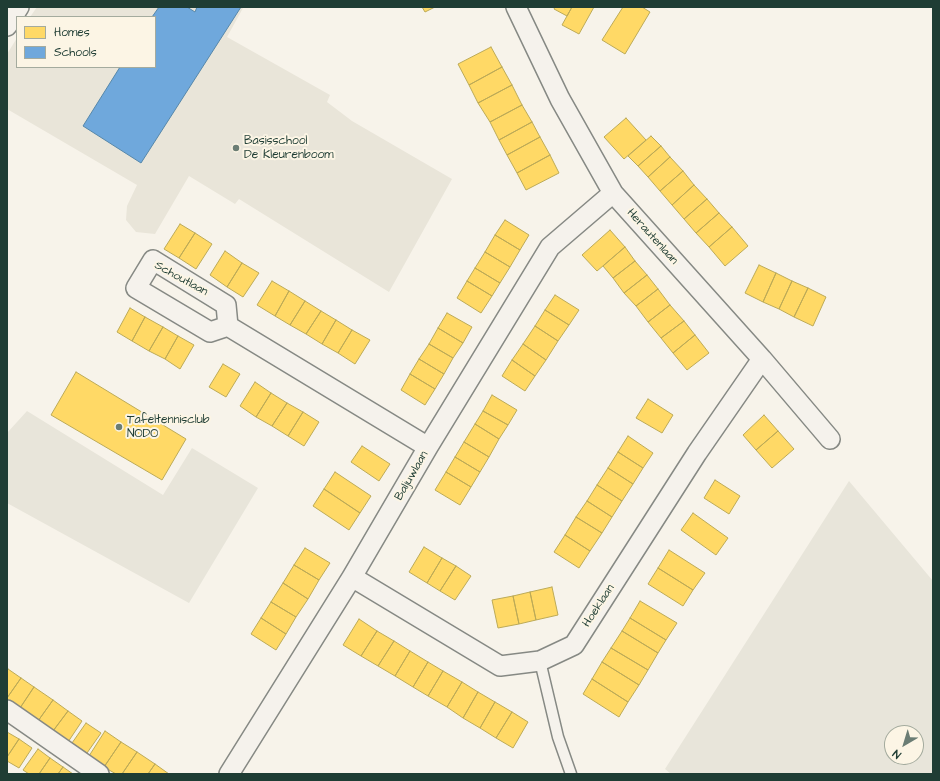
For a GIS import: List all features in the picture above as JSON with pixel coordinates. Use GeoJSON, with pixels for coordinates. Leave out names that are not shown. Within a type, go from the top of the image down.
{"type":"FeatureCollection","features":[{"type":"Feature","properties":{"kind":"street"},"geometry":{"type":"LineString","coordinates":[[7,26],[19,7]]}},
{"type":"Feature","properties":{"kind":"street","name":"Herautenlaan"},"geometry":{"type":"LineString","coordinates":[[516,7],[560,99],[613,193],[762,359],[830,439]]}},
{"type":"Feature","properties":{"kind":"street","name":"Baljuwlaan"},"geometry":{"type":"LineString","coordinates":[[229,774],[352,577],[428,447],[550,247],[613,193]]}},
{"type":"Feature","properties":{"kind":"street","name":"Schoutlaan"},"geometry":{"type":"LineString","coordinates":[[152,260],[226,305],[228,326],[210,332],[136,288],[152,260]]}},
{"type":"Feature","properties":{"kind":"street"},"geometry":{"type":"LineString","coordinates":[[228,326],[428,447]]}},
{"type":"Feature","properties":{"kind":"street","name":"Hoeklaan"},"geometry":{"type":"LineString","coordinates":[[352,577],[500,666],[540,661],[574,645],[697,453],[762,359]]}},
{"type":"Feature","properties":{"kind":"street"},"geometry":{"type":"LineString","coordinates":[[7,710],[99,774]]}},
{"type":"Feature","properties":{"kind":"lane"},"geometry":{"type":"LineString","coordinates":[[540,661],[558,737],[571,774]]}},
{"type":"Feature","properties":{"kind":"shaded area","name":"Basisschool De Kleurenboom"},"geometry":{"type":"Polygon","coordinates":[[[37,7],[243,8],[227,37],[330,95],[327,102],[352,121],[452,179],[389,292],[239,199],[235,204],[189,176],[155,234],[136,232],[126,220],[127,206],[137,185],[7,109],[7,54],[16,40],[16,68],[156,68],[156,16],[31,16],[37,7]]]}},
{"type":"Feature","properties":{"kind":"shaded area"},"geometry":{"type":"Polygon","coordinates":[[[27,411],[163,495],[192,448],[258,488],[189,603],[7,503],[7,433],[27,411]]]}},
{"type":"Feature","properties":{"kind":"shaded area"},"geometry":{"type":"Polygon","coordinates":[[[849,481],[933,581],[933,774],[671,774],[665,769],[849,481]]]}},
{"type":"Feature","properties":{"kind":"building: Homes"},"geometry":{"type":"Polygon","coordinates":[[[422,7],[435,7],[425,12],[422,7]]]}},
{"type":"Feature","properties":{"kind":"building: Homes"},"geometry":{"type":"Polygon","coordinates":[[[555,7],[572,7],[567,16],[554,9],[555,7]]]}},
{"type":"Feature","properties":{"kind":"building: Homes"},"geometry":{"type":"Polygon","coordinates":[[[572,7],[594,7],[579,34],[562,25],[572,7]]]}},
{"type":"Feature","properties":{"kind":"building: Homes"},"geometry":{"type":"Polygon","coordinates":[[[623,7],[642,7],[650,12],[625,54],[602,40],[623,7]]]}},
{"type":"Feature","properties":{"kind":"building: Homes"},"geometry":{"type":"Polygon","coordinates":[[[491,47],[502,67],[469,85],[458,64],[491,47]]]}},
{"type":"Feature","properties":{"kind":"building: Homes"},"geometry":{"type":"Polygon","coordinates":[[[502,67],[512,85],[478,103],[469,85],[502,67]]]}},
{"type":"Feature","properties":{"kind":"building: Homes"},"geometry":{"type":"Polygon","coordinates":[[[512,85],[522,105],[490,122],[478,103],[512,85]]]}},
{"type":"Feature","properties":{"kind":"building: Homes"},"geometry":{"type":"Polygon","coordinates":[[[522,105],[532,122],[499,140],[490,122],[522,105]]]}},
{"type":"Feature","properties":{"kind":"building: Homes"},"geometry":{"type":"Polygon","coordinates":[[[626,118],[646,140],[624,159],[604,137],[626,118]]]}},
{"type":"Feature","properties":{"kind":"building: Homes"},"geometry":{"type":"Polygon","coordinates":[[[532,122],[540,137],[507,155],[499,140],[532,122]]]}},
{"type":"Feature","properties":{"kind":"building: Homes"},"geometry":{"type":"Polygon","coordinates":[[[651,136],[661,146],[638,166],[628,156],[651,136]]]}},
{"type":"Feature","properties":{"kind":"building: Homes"},"geometry":{"type":"Polygon","coordinates":[[[540,137],[550,155],[517,173],[507,155],[540,137]]]}},
{"type":"Feature","properties":{"kind":"building: Homes"},"geometry":{"type":"Polygon","coordinates":[[[661,146],[670,157],[648,177],[638,166],[661,146]]]}},
{"type":"Feature","properties":{"kind":"building: Homes"},"geometry":{"type":"Polygon","coordinates":[[[550,155],[559,173],[526,190],[517,173],[550,155]]]}},
{"type":"Feature","properties":{"kind":"building: Homes"},"geometry":{"type":"Polygon","coordinates":[[[670,157],[683,171],[660,191],[648,177],[670,157]]]}},
{"type":"Feature","properties":{"kind":"building: Homes"},"geometry":{"type":"Polygon","coordinates":[[[683,171],[694,185],[672,205],[660,191],[683,171]]]}},
{"type":"Feature","properties":{"kind":"building: Homes"},"geometry":{"type":"Polygon","coordinates":[[[694,185],[707,199],[684,219],[672,205],[694,185]]]}},
{"type":"Feature","properties":{"kind":"building: Homes"},"geometry":{"type":"Polygon","coordinates":[[[707,199],[719,213],[696,233],[684,219],[707,199]]]}},
{"type":"Feature","properties":{"kind":"building: Homes"},"geometry":{"type":"Polygon","coordinates":[[[719,213],[732,227],[709,247],[696,233],[719,213]]]}},
{"type":"Feature","properties":{"kind":"building: Homes"},"geometry":{"type":"Polygon","coordinates":[[[505,220],[529,235],[520,250],[495,235],[505,220]]]}},
{"type":"Feature","properties":{"kind":"building: Homes"},"geometry":{"type":"Polygon","coordinates":[[[180,224],[195,233],[179,258],[164,249],[180,224]]]}},
{"type":"Feature","properties":{"kind":"building: Homes"},"geometry":{"type":"Polygon","coordinates":[[[732,227],[748,246],[725,266],[709,247],[732,227]]]}},
{"type":"Feature","properties":{"kind":"building: Homes"},"geometry":{"type":"Polygon","coordinates":[[[610,230],[625,247],[597,271],[582,255],[610,230]]]}},
{"type":"Feature","properties":{"kind":"building: Homes"},"geometry":{"type":"Polygon","coordinates":[[[195,233],[212,244],[196,269],[179,258],[195,233]]]}},
{"type":"Feature","properties":{"kind":"building: Homes"},"geometry":{"type":"Polygon","coordinates":[[[495,235],[520,250],[510,267],[485,252],[495,235]]]}},
{"type":"Feature","properties":{"kind":"building: Homes"},"geometry":{"type":"Polygon","coordinates":[[[625,247],[635,261],[613,278],[603,266],[625,247]]]}},
{"type":"Feature","properties":{"kind":"building: Homes"},"geometry":{"type":"Polygon","coordinates":[[[225,251],[242,263],[227,287],[210,275],[225,251]]]}},
{"type":"Feature","properties":{"kind":"building: Homes"},"geometry":{"type":"Polygon","coordinates":[[[485,252],[510,267],[500,283],[475,268],[485,252]]]}},
{"type":"Feature","properties":{"kind":"building: Homes"},"geometry":{"type":"Polygon","coordinates":[[[635,261],[647,275],[624,293],[613,278],[635,261]]]}},
{"type":"Feature","properties":{"kind":"building: Homes"},"geometry":{"type":"Polygon","coordinates":[[[242,263],[259,273],[243,297],[227,287],[242,263]]]}},
{"type":"Feature","properties":{"kind":"building: Homes"},"geometry":{"type":"Polygon","coordinates":[[[759,265],[776,273],[763,302],[745,293],[759,265]]]}},
{"type":"Feature","properties":{"kind":"building: Homes"},"geometry":{"type":"Polygon","coordinates":[[[475,268],[500,283],[492,296],[467,281],[475,268]]]}},
{"type":"Feature","properties":{"kind":"building: Homes"},"geometry":{"type":"Polygon","coordinates":[[[776,273],[792,281],[779,309],[763,302],[776,273]]]}},
{"type":"Feature","properties":{"kind":"building: Homes"},"geometry":{"type":"Polygon","coordinates":[[[647,275],[658,289],[636,306],[624,293],[647,275]]]}},
{"type":"Feature","properties":{"kind":"building: Homes"},"geometry":{"type":"Polygon","coordinates":[[[272,281],[289,291],[275,316],[257,305],[272,281]]]}},
{"type":"Feature","properties":{"kind":"building: Homes"},"geometry":{"type":"Polygon","coordinates":[[[467,281],[492,296],[481,313],[457,298],[467,281]]]}},
{"type":"Feature","properties":{"kind":"building: Homes"},"geometry":{"type":"Polygon","coordinates":[[[792,281],[808,288],[794,317],[779,309],[792,281]]]}},
{"type":"Feature","properties":{"kind":"building: Homes"},"geometry":{"type":"Polygon","coordinates":[[[808,288],[826,297],[813,326],[794,317],[808,288]]]}},
{"type":"Feature","properties":{"kind":"building: Homes"},"geometry":{"type":"Polygon","coordinates":[[[658,289],[670,305],[648,322],[636,306],[658,289]]]}},
{"type":"Feature","properties":{"kind":"building: Homes"},"geometry":{"type":"Polygon","coordinates":[[[289,291],[305,301],[290,325],[275,316],[289,291]]]}},
{"type":"Feature","properties":{"kind":"building: Homes"},"geometry":{"type":"Polygon","coordinates":[[[555,295],[579,310],[569,325],[545,310],[555,295]]]}},
{"type":"Feature","properties":{"kind":"building: Homes"},"geometry":{"type":"Polygon","coordinates":[[[305,301],[321,311],[306,334],[290,325],[305,301]]]}},
{"type":"Feature","properties":{"kind":"building: Homes"},"geometry":{"type":"Polygon","coordinates":[[[670,305],[684,321],[661,338],[648,322],[670,305]]]}},
{"type":"Feature","properties":{"kind":"building: Homes"},"geometry":{"type":"Polygon","coordinates":[[[130,308],[145,317],[132,341],[117,332],[130,308]]]}},
{"type":"Feature","properties":{"kind":"building: Homes"},"geometry":{"type":"Polygon","coordinates":[[[545,310],[569,325],[558,341],[535,326],[545,310]]]}},
{"type":"Feature","properties":{"kind":"building: Homes"},"geometry":{"type":"Polygon","coordinates":[[[321,311],[336,320],[322,344],[306,334],[321,311]]]}},
{"type":"Feature","properties":{"kind":"building: Homes"},"geometry":{"type":"Polygon","coordinates":[[[447,313],[472,327],[463,343],[438,328],[447,313]]]}},
{"type":"Feature","properties":{"kind":"building: Homes"},"geometry":{"type":"Polygon","coordinates":[[[145,317],[163,327],[149,351],[132,341],[145,317]]]}},
{"type":"Feature","properties":{"kind":"building: Homes"},"geometry":{"type":"Polygon","coordinates":[[[336,320],[352,330],[338,353],[322,344],[336,320]]]}},
{"type":"Feature","properties":{"kind":"building: Homes"},"geometry":{"type":"Polygon","coordinates":[[[684,321],[695,335],[673,353],[661,338],[684,321]]]}},
{"type":"Feature","properties":{"kind":"building: Homes"},"geometry":{"type":"Polygon","coordinates":[[[535,326],[558,341],[546,360],[523,344],[535,326]]]}},
{"type":"Feature","properties":{"kind":"building: Homes"},"geometry":{"type":"Polygon","coordinates":[[[163,327],[178,336],[165,359],[149,351],[163,327]]]}},
{"type":"Feature","properties":{"kind":"building: Homes"},"geometry":{"type":"Polygon","coordinates":[[[438,328],[463,343],[453,358],[429,344],[438,328]]]}},
{"type":"Feature","properties":{"kind":"building: Homes"},"geometry":{"type":"Polygon","coordinates":[[[352,330],[370,340],[355,364],[338,353],[352,330]]]}},
{"type":"Feature","properties":{"kind":"building: Homes"},"geometry":{"type":"Polygon","coordinates":[[[695,335],[709,353],[687,370],[673,353],[695,335]]]}},
{"type":"Feature","properties":{"kind":"building: Homes"},"geometry":{"type":"Polygon","coordinates":[[[178,336],[194,345],[180,369],[165,359],[178,336]]]}},
{"type":"Feature","properties":{"kind":"building: Homes"},"geometry":{"type":"Polygon","coordinates":[[[429,344],[453,358],[444,374],[419,359],[429,344]]]}},
{"type":"Feature","properties":{"kind":"building: Homes"},"geometry":{"type":"Polygon","coordinates":[[[523,344],[546,360],[535,376],[512,360],[523,344]]]}},
{"type":"Feature","properties":{"kind":"building: Homes"},"geometry":{"type":"Polygon","coordinates":[[[419,359],[444,374],[435,389],[410,374],[419,359]]]}},
{"type":"Feature","properties":{"kind":"building: Homes"},"geometry":{"type":"Polygon","coordinates":[[[512,360],[535,376],[525,391],[502,376],[512,360]]]}},
{"type":"Feature","properties":{"kind":"building: Homes"},"geometry":{"type":"Polygon","coordinates":[[[223,364],[240,374],[226,397],[209,387],[223,364]]]}},
{"type":"Feature","properties":{"kind":"building: Homes","name":"Tafeltennisclub NODO"},"geometry":{"type":"Polygon","coordinates":[[[76,372],[186,439],[162,480],[51,415],[76,372]]]}},
{"type":"Feature","properties":{"kind":"building: Homes"},"geometry":{"type":"Polygon","coordinates":[[[410,374],[435,389],[425,405],[401,390],[410,374]]]}},
{"type":"Feature","properties":{"kind":"building: Homes"},"geometry":{"type":"Polygon","coordinates":[[[255,382],[271,393],[256,417],[240,406],[255,382]]]}},
{"type":"Feature","properties":{"kind":"building: Homes"},"geometry":{"type":"Polygon","coordinates":[[[271,393],[287,403],[272,426],[256,417],[271,393]]]}},
{"type":"Feature","properties":{"kind":"building: Homes"},"geometry":{"type":"Polygon","coordinates":[[[492,395],[517,410],[508,425],[483,411],[492,395]]]}},
{"type":"Feature","properties":{"kind":"building: Homes"},"geometry":{"type":"Polygon","coordinates":[[[648,399],[673,415],[662,433],[636,418],[648,399]]]}},
{"type":"Feature","properties":{"kind":"building: Homes"},"geometry":{"type":"Polygon","coordinates":[[[287,403],[303,412],[288,436],[272,426],[287,403]]]}},
{"type":"Feature","properties":{"kind":"building: Homes"},"geometry":{"type":"Polygon","coordinates":[[[483,411],[508,425],[499,439],[475,424],[483,411]]]}},
{"type":"Feature","properties":{"kind":"building: Homes"},"geometry":{"type":"Polygon","coordinates":[[[303,412],[319,422],[304,446],[288,436],[303,412]]]}},
{"type":"Feature","properties":{"kind":"building: Homes"},"geometry":{"type":"Polygon","coordinates":[[[764,415],[778,431],[756,450],[743,435],[764,415]]]}},
{"type":"Feature","properties":{"kind":"building: Homes"},"geometry":{"type":"Polygon","coordinates":[[[475,424],[499,439],[489,457],[464,442],[475,424]]]}},
{"type":"Feature","properties":{"kind":"building: Homes"},"geometry":{"type":"Polygon","coordinates":[[[778,431],[794,449],[772,468],[756,450],[778,431]]]}},
{"type":"Feature","properties":{"kind":"building: Homes"},"geometry":{"type":"Polygon","coordinates":[[[628,436],[653,453],[643,468],[618,452],[628,436]]]}},
{"type":"Feature","properties":{"kind":"building: Homes"},"geometry":{"type":"Polygon","coordinates":[[[464,442],[489,457],[480,472],[455,457],[464,442]]]}},
{"type":"Feature","properties":{"kind":"building: Homes"},"geometry":{"type":"Polygon","coordinates":[[[362,446],[390,464],[379,481],[351,462],[362,446]]]}},
{"type":"Feature","properties":{"kind":"building: Homes"},"geometry":{"type":"Polygon","coordinates":[[[618,452],[643,468],[633,484],[608,468],[618,452]]]}},
{"type":"Feature","properties":{"kind":"building: Homes"},"geometry":{"type":"Polygon","coordinates":[[[455,457],[480,472],[471,487],[446,472],[455,457]]]}},
{"type":"Feature","properties":{"kind":"building: Homes"},"geometry":{"type":"Polygon","coordinates":[[[608,468],[633,484],[622,501],[597,485],[608,468]]]}},
{"type":"Feature","properties":{"kind":"building: Homes"},"geometry":{"type":"Polygon","coordinates":[[[335,472],[371,496],[360,513],[324,489],[335,472]]]}},
{"type":"Feature","properties":{"kind":"building: Homes"},"geometry":{"type":"Polygon","coordinates":[[[446,472],[471,487],[460,505],[435,490],[446,472]]]}},
{"type":"Feature","properties":{"kind":"building: Homes"},"geometry":{"type":"Polygon","coordinates":[[[715,480],[740,496],[729,514],[704,498],[715,480]]]}},
{"type":"Feature","properties":{"kind":"building: Homes"},"geometry":{"type":"Polygon","coordinates":[[[597,485],[622,501],[612,517],[587,501],[597,485]]]}},
{"type":"Feature","properties":{"kind":"building: Homes"},"geometry":{"type":"Polygon","coordinates":[[[324,489],[360,513],[349,530],[313,506],[324,489]]]}},
{"type":"Feature","properties":{"kind":"building: Homes"},"geometry":{"type":"Polygon","coordinates":[[[587,501],[612,517],[602,533],[576,517],[587,501]]]}},
{"type":"Feature","properties":{"kind":"building: Homes"},"geometry":{"type":"Polygon","coordinates":[[[693,513],[728,538],[716,555],[681,530],[693,513]]]}},
{"type":"Feature","properties":{"kind":"building: Homes"},"geometry":{"type":"Polygon","coordinates":[[[576,517],[602,533],[590,551],[565,535],[576,517]]]}},
{"type":"Feature","properties":{"kind":"building: Homes"},"geometry":{"type":"Polygon","coordinates":[[[565,535],[590,551],[579,568],[554,552],[565,535]]]}},
{"type":"Feature","properties":{"kind":"building: Homes"},"geometry":{"type":"Polygon","coordinates":[[[424,547],[442,558],[427,583],[409,572],[424,547]]]}},
{"type":"Feature","properties":{"kind":"building: Homes"},"geometry":{"type":"Polygon","coordinates":[[[305,548],[330,563],[319,580],[294,565],[305,548]]]}},
{"type":"Feature","properties":{"kind":"building: Homes"},"geometry":{"type":"Polygon","coordinates":[[[669,550],[705,573],[693,590],[658,568],[669,550]]]}},
{"type":"Feature","properties":{"kind":"building: Homes"},"geometry":{"type":"Polygon","coordinates":[[[442,558],[456,566],[440,591],[427,583],[442,558]]]}},
{"type":"Feature","properties":{"kind":"building: Homes"},"geometry":{"type":"Polygon","coordinates":[[[294,565],[319,580],[308,599],[283,583],[294,565]]]}},
{"type":"Feature","properties":{"kind":"building: Homes"},"geometry":{"type":"Polygon","coordinates":[[[456,566],[471,576],[455,600],[440,591],[456,566]]]}},
{"type":"Feature","properties":{"kind":"building: Homes"},"geometry":{"type":"Polygon","coordinates":[[[658,568],[693,590],[683,606],[648,584],[658,568]]]}},
{"type":"Feature","properties":{"kind":"building: Homes"},"geometry":{"type":"Polygon","coordinates":[[[283,583],[308,599],[296,617],[271,602],[283,583]]]}},
{"type":"Feature","properties":{"kind":"building: Homes"},"geometry":{"type":"Polygon","coordinates":[[[552,587],[558,615],[536,620],[530,592],[552,587]]]}},
{"type":"Feature","properties":{"kind":"building: Homes"},"geometry":{"type":"Polygon","coordinates":[[[530,592],[536,620],[519,624],[513,596],[530,592]]]}},
{"type":"Feature","properties":{"kind":"building: Homes"},"geometry":{"type":"Polygon","coordinates":[[[513,596],[519,624],[498,628],[492,600],[513,596]]]}},
{"type":"Feature","properties":{"kind":"building: Homes"},"geometry":{"type":"Polygon","coordinates":[[[640,601],[677,623],[666,640],[630,618],[640,601]]]}},
{"type":"Feature","properties":{"kind":"building: Homes"},"geometry":{"type":"Polygon","coordinates":[[[271,602],[296,617],[286,634],[261,618],[271,602]]]}},
{"type":"Feature","properties":{"kind":"building: Homes"},"geometry":{"type":"Polygon","coordinates":[[[261,618],[286,634],[276,650],[251,634],[261,618]]]}},
{"type":"Feature","properties":{"kind":"building: Homes"},"geometry":{"type":"Polygon","coordinates":[[[630,618],[666,640],[658,653],[622,631],[630,618]]]}},
{"type":"Feature","properties":{"kind":"building: Homes"},"geometry":{"type":"Polygon","coordinates":[[[359,619],[377,631],[361,656],[343,645],[359,619]]]}},
{"type":"Feature","properties":{"kind":"building: Homes"},"geometry":{"type":"Polygon","coordinates":[[[377,631],[394,641],[378,666],[361,656],[377,631]]]}},
{"type":"Feature","properties":{"kind":"building: Homes"},"geometry":{"type":"Polygon","coordinates":[[[622,631],[658,653],[648,670],[611,648],[622,631]]]}},
{"type":"Feature","properties":{"kind":"building: Homes"},"geometry":{"type":"Polygon","coordinates":[[[394,641],[410,651],[395,676],[378,666],[394,641]]]}},
{"type":"Feature","properties":{"kind":"building: Homes"},"geometry":{"type":"Polygon","coordinates":[[[611,648],[648,670],[639,685],[602,662],[611,648]]]}},
{"type":"Feature","properties":{"kind":"building: Homes"},"geometry":{"type":"Polygon","coordinates":[[[410,651],[428,662],[413,687],[395,676],[410,651]]]}},
{"type":"Feature","properties":{"kind":"building: Homes"},"geometry":{"type":"Polygon","coordinates":[[[428,662],[443,671],[428,696],[413,687],[428,662]]]}},
{"type":"Feature","properties":{"kind":"building: Homes"},"geometry":{"type":"Polygon","coordinates":[[[602,662],[639,685],[628,702],[592,679],[602,662]]]}},
{"type":"Feature","properties":{"kind":"building: Homes"},"geometry":{"type":"Polygon","coordinates":[[[8,669],[21,678],[7,698],[7,670],[8,669]]]}},
{"type":"Feature","properties":{"kind":"building: Homes"},"geometry":{"type":"Polygon","coordinates":[[[443,671],[462,682],[447,707],[428,696],[443,671]]]}},
{"type":"Feature","properties":{"kind":"building: Homes"},"geometry":{"type":"Polygon","coordinates":[[[21,678],[34,687],[20,708],[7,700],[7,698],[21,678]]]}},
{"type":"Feature","properties":{"kind":"building: Homes"},"geometry":{"type":"Polygon","coordinates":[[[592,679],[628,702],[619,717],[583,694],[592,679]]]}},
{"type":"Feature","properties":{"kind":"building: Homes"},"geometry":{"type":"Polygon","coordinates":[[[462,682],[478,692],[463,718],[447,707],[462,682]]]}},
{"type":"Feature","properties":{"kind":"building: Homes"},"geometry":{"type":"Polygon","coordinates":[[[34,687],[53,700],[38,721],[20,708],[34,687]]]}},
{"type":"Feature","properties":{"kind":"building: Homes"},"geometry":{"type":"Polygon","coordinates":[[[478,692],[495,702],[480,728],[463,718],[478,692]]]}},
{"type":"Feature","properties":{"kind":"building: Homes"},"geometry":{"type":"Polygon","coordinates":[[[53,700],[68,711],[53,731],[38,721],[53,700]]]}},
{"type":"Feature","properties":{"kind":"building: Homes"},"geometry":{"type":"Polygon","coordinates":[[[495,702],[512,712],[496,738],[480,728],[495,702]]]}},
{"type":"Feature","properties":{"kind":"building: Homes"},"geometry":{"type":"Polygon","coordinates":[[[68,711],[82,721],[68,742],[53,731],[68,711]]]}},
{"type":"Feature","properties":{"kind":"building: Homes"},"geometry":{"type":"Polygon","coordinates":[[[512,712],[528,722],[513,748],[496,738],[512,712]]]}},
{"type":"Feature","properties":{"kind":"building: Homes"},"geometry":{"type":"Polygon","coordinates":[[[86,723],[101,733],[87,753],[72,743],[86,723]]]}},
{"type":"Feature","properties":{"kind":"building: Homes"},"geometry":{"type":"Polygon","coordinates":[[[105,731],[121,742],[104,767],[89,756],[105,731]]]}},
{"type":"Feature","properties":{"kind":"building: Homes"},"geometry":{"type":"Polygon","coordinates":[[[7,732],[19,739],[7,757],[7,732]]]}},
{"type":"Feature","properties":{"kind":"building: Homes"},"geometry":{"type":"Polygon","coordinates":[[[19,739],[32,748],[19,768],[7,761],[7,757],[19,739]]]}},
{"type":"Feature","properties":{"kind":"building: Homes"},"geometry":{"type":"Polygon","coordinates":[[[121,742],[137,752],[122,774],[116,774],[104,767],[121,742]]]}},
{"type":"Feature","properties":{"kind":"building: Homes"},"geometry":{"type":"Polygon","coordinates":[[[38,749],[50,758],[39,774],[29,774],[23,770],[38,749]]]}},
{"type":"Feature","properties":{"kind":"building: Homes"},"geometry":{"type":"Polygon","coordinates":[[[137,752],[155,764],[148,774],[122,774],[137,752]]]}},
{"type":"Feature","properties":{"kind":"building: Homes"},"geometry":{"type":"Polygon","coordinates":[[[50,758],[63,767],[58,774],[39,774],[50,758]]]}},
{"type":"Feature","properties":{"kind":"building: Homes"},"geometry":{"type":"Polygon","coordinates":[[[155,764],[169,774],[148,774],[155,764]]]}},
{"type":"Feature","properties":{"kind":"building: Homes"},"geometry":{"type":"Polygon","coordinates":[[[63,767],[73,774],[58,774],[63,767]]]}},
{"type":"Feature","properties":{"kind":"building: Schools"},"geometry":{"type":"Polygon","coordinates":[[[159,7],[187,7],[195,12],[197,7],[241,7],[141,163],[83,126],[119,68],[156,68],[156,16],[153,16],[159,7]]]}},
{"type":"Feature","properties":{"kind":"place","name":"Basisschool De Kleurenboom"},"geometry":{"type":"Point","coordinates":[236,148]}},
{"type":"Feature","properties":{"kind":"place","name":"Tafeltennisclub NODO"},"geometry":{"type":"Point","coordinates":[119,427]}}]}
